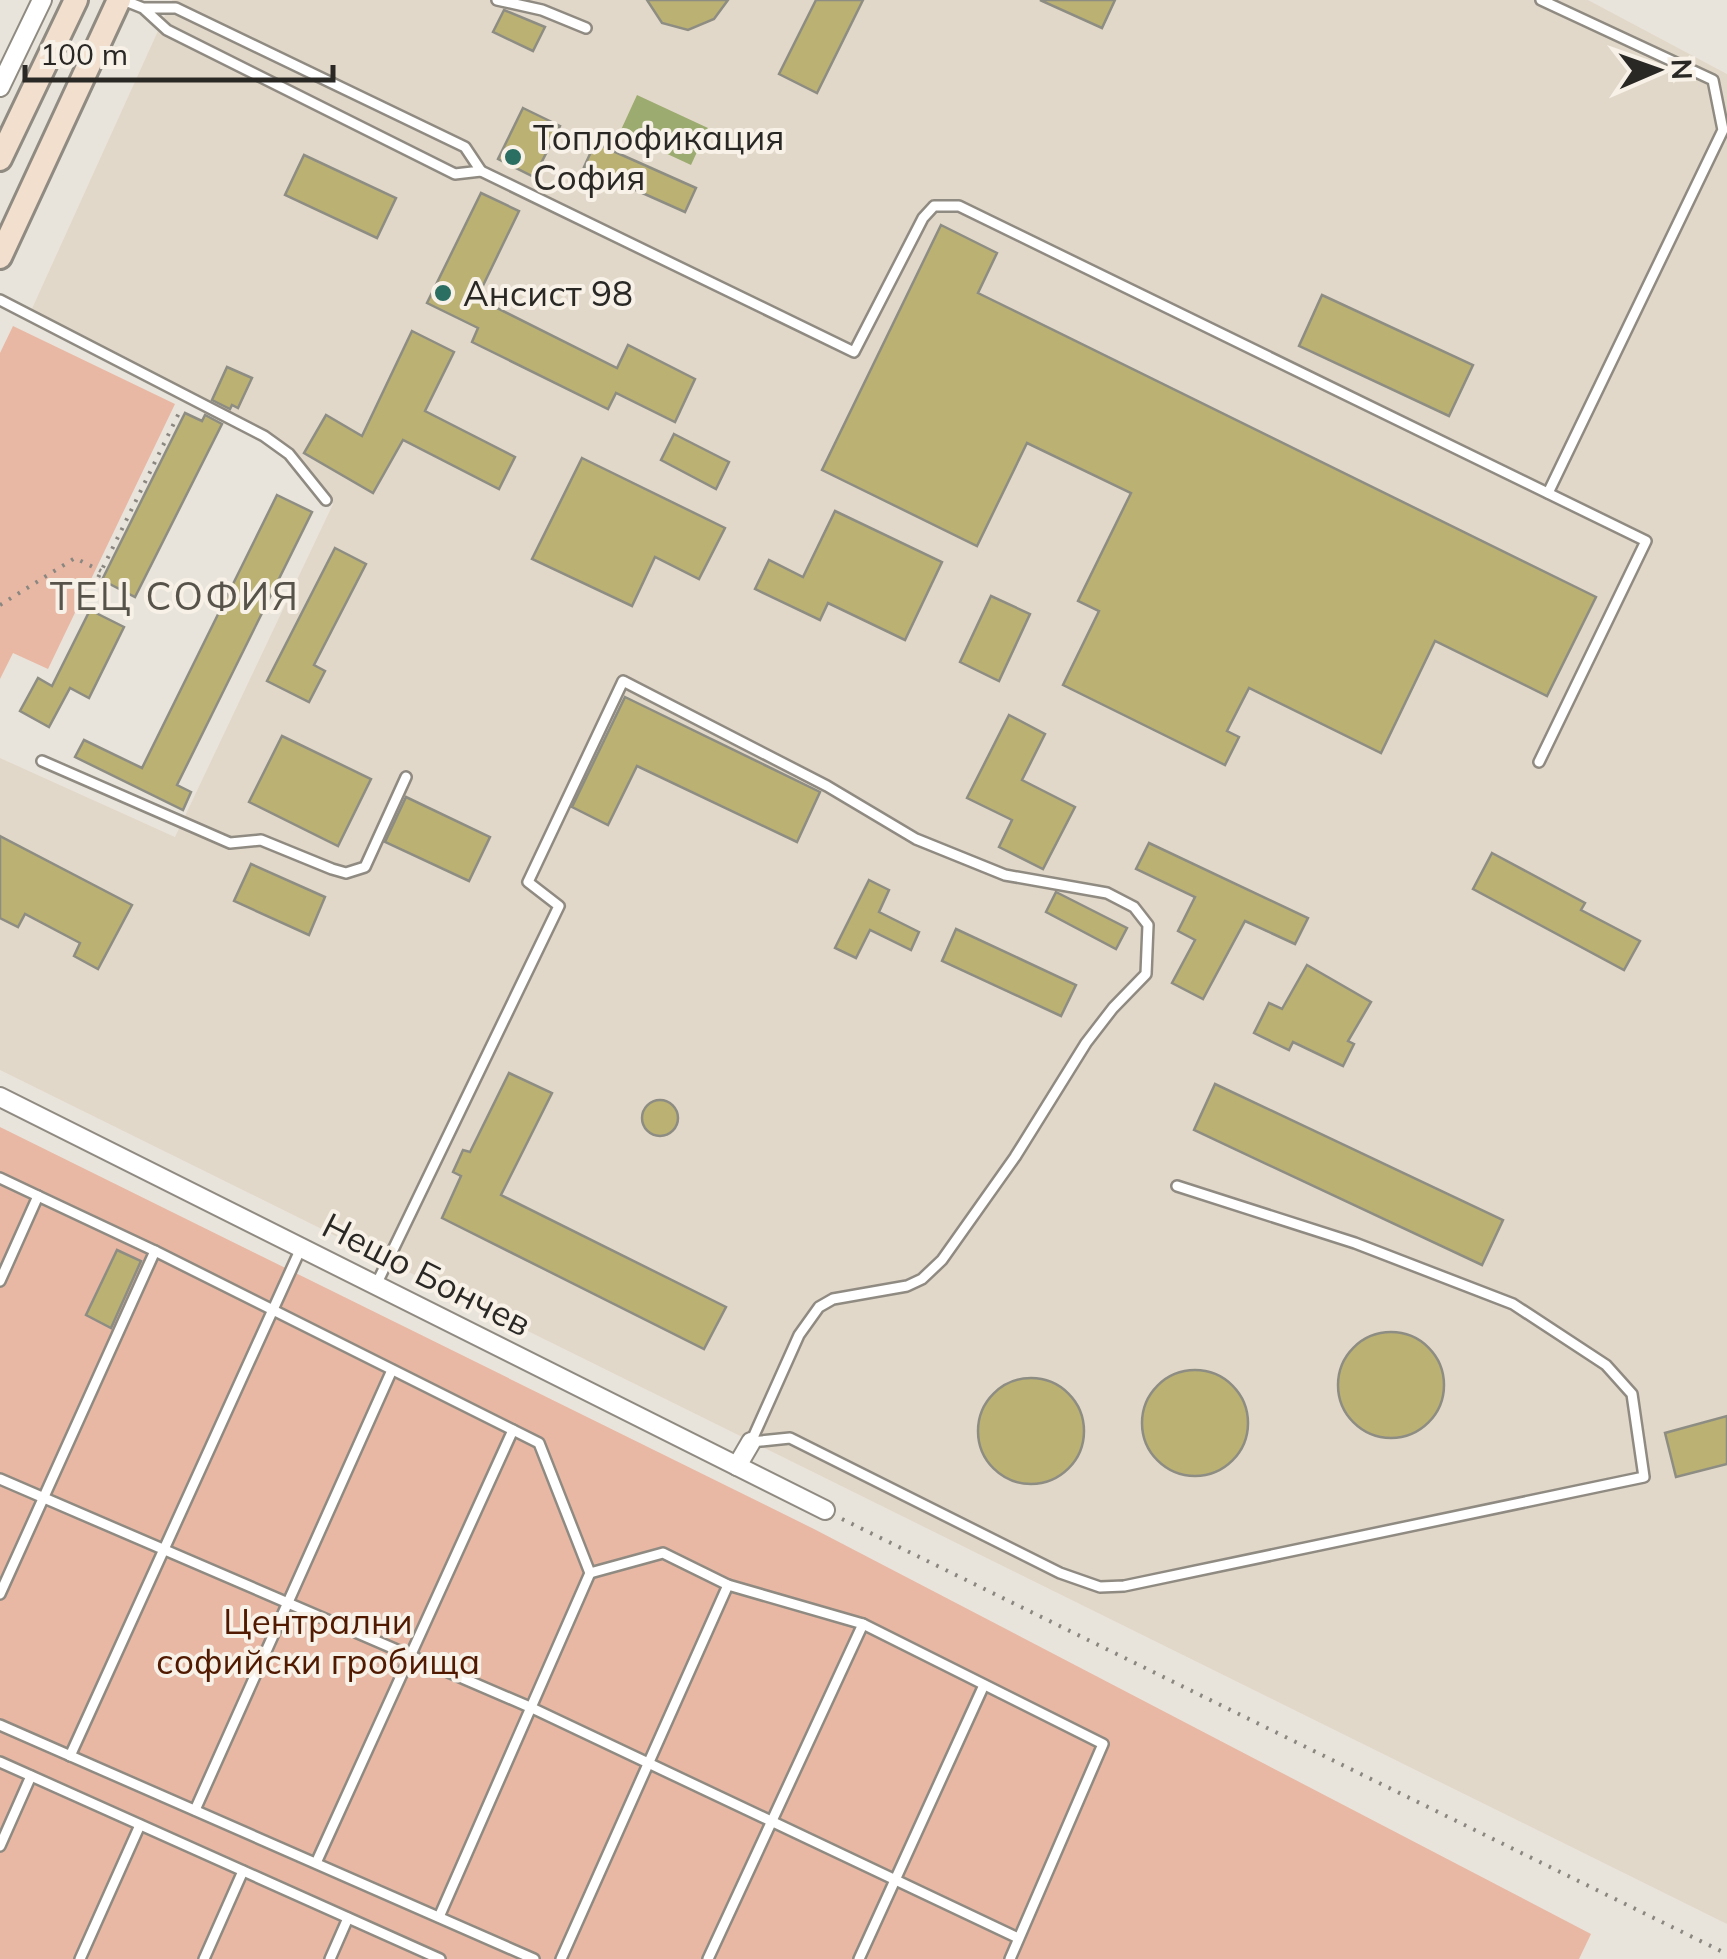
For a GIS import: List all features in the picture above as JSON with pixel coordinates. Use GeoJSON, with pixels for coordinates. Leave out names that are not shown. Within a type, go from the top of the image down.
{"type":"FeatureCollection","features":[{"type":"Feature","properties":{"kind":"main road"},"geometry":{"type":"LineString","coordinates":[[0,159],[76,0]]}},
{"type":"Feature","properties":{"kind":"main road"},"geometry":{"type":"LineString","coordinates":[[0,257],[121,0]]}},
{"type":"Feature","properties":{"kind":"street"},"geometry":{"type":"LineString","coordinates":[[0,88],[42,0]]}},
{"type":"Feature","properties":{"kind":"street","name":"Нешо Бончев"},"geometry":{"type":"LineString","coordinates":[[0,1097],[825,1510]]}},
{"type":"Feature","properties":{"kind":"street"},"geometry":{"type":"LineString","coordinates":[[738,1466],[751,1442]]}},
{"type":"Feature","properties":{"kind":"lane"},"geometry":{"type":"LineString","coordinates":[[121,0],[143,8],[176,8],[465,147],[481,172]]}},
{"type":"Feature","properties":{"kind":"lane"},"geometry":{"type":"LineString","coordinates":[[497,0],[542,10],[586,28]]}},
{"type":"Feature","properties":{"kind":"lane"},"geometry":{"type":"LineString","coordinates":[[1541,0],[1713,80],[1724,130],[1548,493]]}},
{"type":"Feature","properties":{"kind":"lane"},"geometry":{"type":"LineString","coordinates":[[143,8],[167,30],[455,174],[481,172],[854,352],[923,218],[934,206],[960,206],[1646,542],[1539,762]]}},
{"type":"Feature","properties":{"kind":"lane"},"geometry":{"type":"LineString","coordinates":[[0,300],[264,436],[289,454],[326,500]]}},
{"type":"Feature","properties":{"kind":"lane"},"geometry":{"type":"LineString","coordinates":[[376,1285],[559,906],[528,882],[623,681],[828,786],[916,838],[1004,875],[1107,893],[1134,907],[1148,925],[1146,974],[1086,1043],[1042,1118],[963,1231],[922,1279],[907,1286],[833,1298],[819,1307],[800,1335],[751,1442]]}},
{"type":"Feature","properties":{"kind":"lane"},"geometry":{"type":"LineString","coordinates":[[42,760],[230,844],[261,840],[346,872],[365,868],[406,777]]}},
{"type":"Feature","properties":{"kind":"lane"},"geometry":{"type":"LineString","coordinates":[[0,1178],[273,1308],[539,1442],[590,1574],[439,1917]]}},
{"type":"Feature","properties":{"kind":"lane"},"geometry":{"type":"LineString","coordinates":[[751,1442],[790,1438],[1060,1573],[1100,1587],[1124,1586],[1644,1477],[1632,1394],[1606,1365],[1513,1304],[1355,1242],[1177,1186]]}},
{"type":"Feature","properties":{"kind":"lane"},"geometry":{"type":"LineString","coordinates":[[0,1281],[38,1196]]}},
{"type":"Feature","properties":{"kind":"lane"},"geometry":{"type":"LineString","coordinates":[[70,1756],[302,1248]]}},
{"type":"Feature","properties":{"kind":"lane"},"geometry":{"type":"LineString","coordinates":[[0,1594],[155,1251]]}},
{"type":"Feature","properties":{"kind":"lane"},"geometry":{"type":"LineString","coordinates":[[195,1810],[392,1370]]}},
{"type":"Feature","properties":{"kind":"lane"},"geometry":{"type":"LineString","coordinates":[[316,1863],[512,1430]]}},
{"type":"Feature","properties":{"kind":"lane"},"geometry":{"type":"LineString","coordinates":[[0,1478],[532,1708],[1018,1938]]}},
{"type":"Feature","properties":{"kind":"lane"},"geometry":{"type":"LineString","coordinates":[[590,1574],[663,1553],[728,1586],[863,1624],[1103,1744],[1010,1959]]}},
{"type":"Feature","properties":{"kind":"lane"},"geometry":{"type":"LineString","coordinates":[[562,1959],[728,1586]]}},
{"type":"Feature","properties":{"kind":"lane"},"geometry":{"type":"LineString","coordinates":[[708,1959],[863,1624]]}},
{"type":"Feature","properties":{"kind":"lane"},"geometry":{"type":"LineString","coordinates":[[859,1959],[984,1685]]}},
{"type":"Feature","properties":{"kind":"lane"},"geometry":{"type":"LineString","coordinates":[[0,1725],[534,1959]]}},
{"type":"Feature","properties":{"kind":"lane"},"geometry":{"type":"LineString","coordinates":[[0,1762],[440,1959]]}},
{"type":"Feature","properties":{"kind":"lane"},"geometry":{"type":"LineString","coordinates":[[0,1846],[31,1776]]}},
{"type":"Feature","properties":{"kind":"lane"},"geometry":{"type":"LineString","coordinates":[[80,1959],[140,1825]]}},
{"type":"Feature","properties":{"kind":"lane"},"geometry":{"type":"LineString","coordinates":[[204,1959],[243,1871]]}},
{"type":"Feature","properties":{"kind":"lane"},"geometry":{"type":"LineString","coordinates":[[330,1959],[348,1918]]}},
{"type":"Feature","properties":{"kind":"path"},"geometry":{"type":"LineString","coordinates":[[89,596],[186,398]]}},
{"type":"Feature","properties":{"kind":"path"},"geometry":{"type":"LineString","coordinates":[[0,605],[75,558],[101,571]]}},
{"type":"Feature","properties":{"kind":"path"},"geometry":{"type":"LineString","coordinates":[[825,1510],[1727,1954]]}},
{"type":"Feature","properties":{"kind":"shaded area","name":"ТЕЦ СОФИЯ"},"geometry":{"type":"Polygon","coordinates":[[[172,0],[1588,0],[1727,74],[1727,1924],[0,1070],[0,758],[175,837],[333,504],[284,444],[30,313],[172,0]]]}},
{"type":"Feature","properties":{"kind":"shaded area"},"geometry":{"type":"Polygon","coordinates":[[[637,95],[708,128],[691,165],[620,132],[637,95]]]}},
{"type":"Feature","properties":{"kind":"green space"},"geometry":{"type":"Polygon","coordinates":[[[13,326],[175,404],[48,669],[13,653],[0,679],[0,353],[13,326]]]}},
{"type":"Feature","properties":{"kind":"green space","name":"Централни софийски гробища"},"geometry":{"type":"Polygon","coordinates":[[[0,1127],[814,1529],[1591,1934],[1579,1959],[0,1959],[0,1127]]]}},
{"type":"Feature","properties":{"kind":"building"},"geometry":{"type":"Polygon","coordinates":[[[647,0],[728,0],[714,19],[688,30],[662,23],[647,0]]]}},
{"type":"Feature","properties":{"kind":"building"},"geometry":{"type":"Polygon","coordinates":[[[816,0],[863,0],[817,93],[779,74],[816,0]]]}},
{"type":"Feature","properties":{"kind":"building"},"geometry":{"type":"Polygon","coordinates":[[[1040,0],[1115,0],[1102,28],[1040,0]]]}},
{"type":"Feature","properties":{"kind":"building"},"geometry":{"type":"Polygon","coordinates":[[[504,10],[545,27],[533,51],[493,32],[504,10]]]}},
{"type":"Feature","properties":{"kind":"building"},"geometry":{"type":"Polygon","coordinates":[[[523,108],[560,126],[534,177],[498,159],[523,108]]]}},
{"type":"Feature","properties":{"kind":"building"},"geometry":{"type":"Polygon","coordinates":[[[595,143],[696,188],[685,212],[584,167],[595,143]]]}},
{"type":"Feature","properties":{"kind":"building"},"geometry":{"type":"Polygon","coordinates":[[[304,155],[396,198],[377,238],[285,195],[304,155]]]}},
{"type":"Feature","properties":{"kind":"building"},"geometry":{"type":"Polygon","coordinates":[[[481,193],[519,211],[477,298],[617,368],[628,345],[695,379],[675,422],[616,393],[608,409],[472,342],[478,328],[427,303],[481,193]]]}},
{"type":"Feature","properties":{"kind":"building"},"geometry":{"type":"Polygon","coordinates":[[[941,225],[997,253],[978,293],[1596,597],[1547,696],[1435,641],[1381,753],[1249,688],[1227,731],[1239,737],[1225,765],[1063,685],[1099,611],[1078,601],[1131,493],[1027,443],[977,546],[822,470],[941,225]]]}},
{"type":"Feature","properties":{"kind":"building"},"geometry":{"type":"Polygon","coordinates":[[[1322,295],[1473,365],[1449,416],[1299,346],[1322,295]]]}},
{"type":"Feature","properties":{"kind":"building"},"geometry":{"type":"Polygon","coordinates":[[[412,331],[454,352],[425,411],[515,457],[499,489],[403,440],[373,493],[304,453],[326,415],[362,436],[412,331]]]}},
{"type":"Feature","properties":{"kind":"building"},"geometry":{"type":"Polygon","coordinates":[[[227,367],[252,378],[238,408],[232,405],[230,409],[212,400],[227,367]]]}},
{"type":"Feature","properties":{"kind":"building"},"geometry":{"type":"Polygon","coordinates":[[[185,413],[202,421],[205,415],[222,424],[135,597],[102,580],[185,413]]]}},
{"type":"Feature","properties":{"kind":"building"},"geometry":{"type":"Polygon","coordinates":[[[674,434],[729,462],[716,489],[661,460],[674,434]]]}},
{"type":"Feature","properties":{"kind":"building"},"geometry":{"type":"Polygon","coordinates":[[[582,458],[725,528],[699,579],[655,557],[632,606],[532,559],[582,458]]]}},
{"type":"Feature","properties":{"kind":"building"},"geometry":{"type":"Polygon","coordinates":[[[277,495],[312,512],[177,785],[191,792],[183,810],[75,757],[84,740],[142,768],[277,495]]]}},
{"type":"Feature","properties":{"kind":"building"},"geometry":{"type":"Polygon","coordinates":[[[835,511],[942,562],[905,640],[828,603],[820,620],[755,589],[769,560],[803,577],[835,511]]]}},
{"type":"Feature","properties":{"kind":"building"},"geometry":{"type":"Polygon","coordinates":[[[335,548],[366,564],[314,665],[325,671],[309,702],[267,681],[335,548]]]}},
{"type":"Feature","properties":{"kind":"building"},"geometry":{"type":"Polygon","coordinates":[[[991,596],[1030,614],[999,681],[960,662],[991,596]]]}},
{"type":"Feature","properties":{"kind":"building"},"geometry":{"type":"Polygon","coordinates":[[[90,610],[124,627],[89,698],[70,688],[49,727],[20,711],[38,678],[52,686],[90,610]]]}},
{"type":"Feature","properties":{"kind":"building"},"geometry":{"type":"Polygon","coordinates":[[[625,697],[820,792],[797,842],[637,766],[608,825],[572,807],[625,697]]]}},
{"type":"Feature","properties":{"kind":"building"},"geometry":{"type":"Polygon","coordinates":[[[1009,715],[1045,734],[1022,780],[1075,807],[1043,869],[999,847],[1012,820],[967,798],[1009,715]]]}},
{"type":"Feature","properties":{"kind":"building"},"geometry":{"type":"Polygon","coordinates":[[[282,736],[371,779],[338,846],[249,802],[282,736]]]}},
{"type":"Feature","properties":{"kind":"building"},"geometry":{"type":"Polygon","coordinates":[[[406,797],[490,837],[469,881],[385,842],[406,797]]]}},
{"type":"Feature","properties":{"kind":"building"},"geometry":{"type":"Polygon","coordinates":[[[0,836],[132,905],[98,969],[74,956],[80,943],[25,914],[18,927],[0,918],[0,836]]]}},
{"type":"Feature","properties":{"kind":"building"},"geometry":{"type":"Polygon","coordinates":[[[1149,843],[1308,918],[1295,944],[1245,921],[1203,999],[1172,983],[1195,940],[1178,931],[1195,897],[1136,869],[1149,843]]]}},
{"type":"Feature","properties":{"kind":"building"},"geometry":{"type":"Polygon","coordinates":[[[1492,853],[1585,903],[1581,910],[1640,941],[1624,970],[1473,889],[1492,853]]]}},
{"type":"Feature","properties":{"kind":"building"},"geometry":{"type":"Polygon","coordinates":[[[251,864],[325,897],[309,935],[234,901],[251,864]]]}},
{"type":"Feature","properties":{"kind":"building"},"geometry":{"type":"Polygon","coordinates":[[[869,880],[889,890],[879,912],[919,932],[911,950],[870,930],[856,958],[835,948],[869,880]]]}},
{"type":"Feature","properties":{"kind":"building"},"geometry":{"type":"Polygon","coordinates":[[[1056,892],[1127,928],[1116,949],[1046,912],[1056,892]]]}},
{"type":"Feature","properties":{"kind":"building"},"geometry":{"type":"Polygon","coordinates":[[[956,929],[1076,985],[1061,1016],[942,961],[956,929]]]}},
{"type":"Feature","properties":{"kind":"building"},"geometry":{"type":"Polygon","coordinates":[[[1307,965],[1371,1002],[1348,1041],[1354,1044],[1343,1066],[1293,1042],[1289,1050],[1254,1033],[1269,1003],[1282,1009],[1307,965]]]}},
{"type":"Feature","properties":{"kind":"building"},"geometry":{"type":"Polygon","coordinates":[[[509,1073],[552,1093],[501,1195],[726,1307],[704,1349],[442,1218],[461,1176],[453,1172],[463,1150],[470,1152],[509,1073]]]}},
{"type":"Feature","properties":{"kind":"building"},"geometry":{"type":"Polygon","coordinates":[[[1215,1084],[1503,1220],[1482,1265],[1194,1130],[1215,1084]]]}},
{"type":"Feature","properties":{"kind":"building"},"geometry":{"type":"Polygon","coordinates":[[[660,1100],[673,1105],[678,1118],[673,1131],[660,1136],[647,1131],[642,1118],[647,1105],[660,1100]]]}},
{"type":"Feature","properties":{"kind":"building"},"geometry":{"type":"Polygon","coordinates":[[[117,1250],[141,1261],[111,1328],[86,1315],[117,1250]]]}},
{"type":"Feature","properties":{"kind":"building"},"geometry":{"type":"Polygon","coordinates":[[[1391,1332],[1411,1336],[1428,1348],[1440,1365],[1444,1385],[1440,1405],[1428,1422],[1411,1434],[1391,1438],[1371,1434],[1354,1422],[1342,1405],[1338,1385],[1342,1365],[1354,1348],[1371,1336],[1391,1332]]]}},
{"type":"Feature","properties":{"kind":"building"},"geometry":{"type":"Polygon","coordinates":[[[1195,1370],[1215,1374],[1232,1386],[1244,1403],[1248,1423],[1244,1443],[1232,1460],[1215,1472],[1195,1476],[1175,1472],[1158,1460],[1146,1443],[1142,1423],[1146,1403],[1158,1386],[1175,1374],[1195,1370]]]}},
{"type":"Feature","properties":{"kind":"building"},"geometry":{"type":"Polygon","coordinates":[[[1031,1378],[1051,1382],[1068,1394],[1080,1411],[1084,1431],[1080,1451],[1068,1468],[1051,1480],[1031,1484],[1011,1480],[994,1468],[982,1451],[978,1431],[982,1411],[994,1394],[1011,1382],[1031,1378]]]}},
{"type":"Feature","properties":{"kind":"building"},"geometry":{"type":"Polygon","coordinates":[[[1727,1416],[1727,1464],[1676,1477],[1665,1433],[1727,1416]]]}},
{"type":"Feature","properties":{"kind":"place","name":"Топлофикация София"},"geometry":{"type":"Point","coordinates":[513,157]}},
{"type":"Feature","properties":{"kind":"place","name":"Ансист 98"},"geometry":{"type":"Point","coordinates":[443,293]}},
{"type":"Feature","properties":{"kind":"district","name":"ТЕЦ СОФИЯ"},"geometry":{"type":"Point","coordinates":[175,596]}}]}
